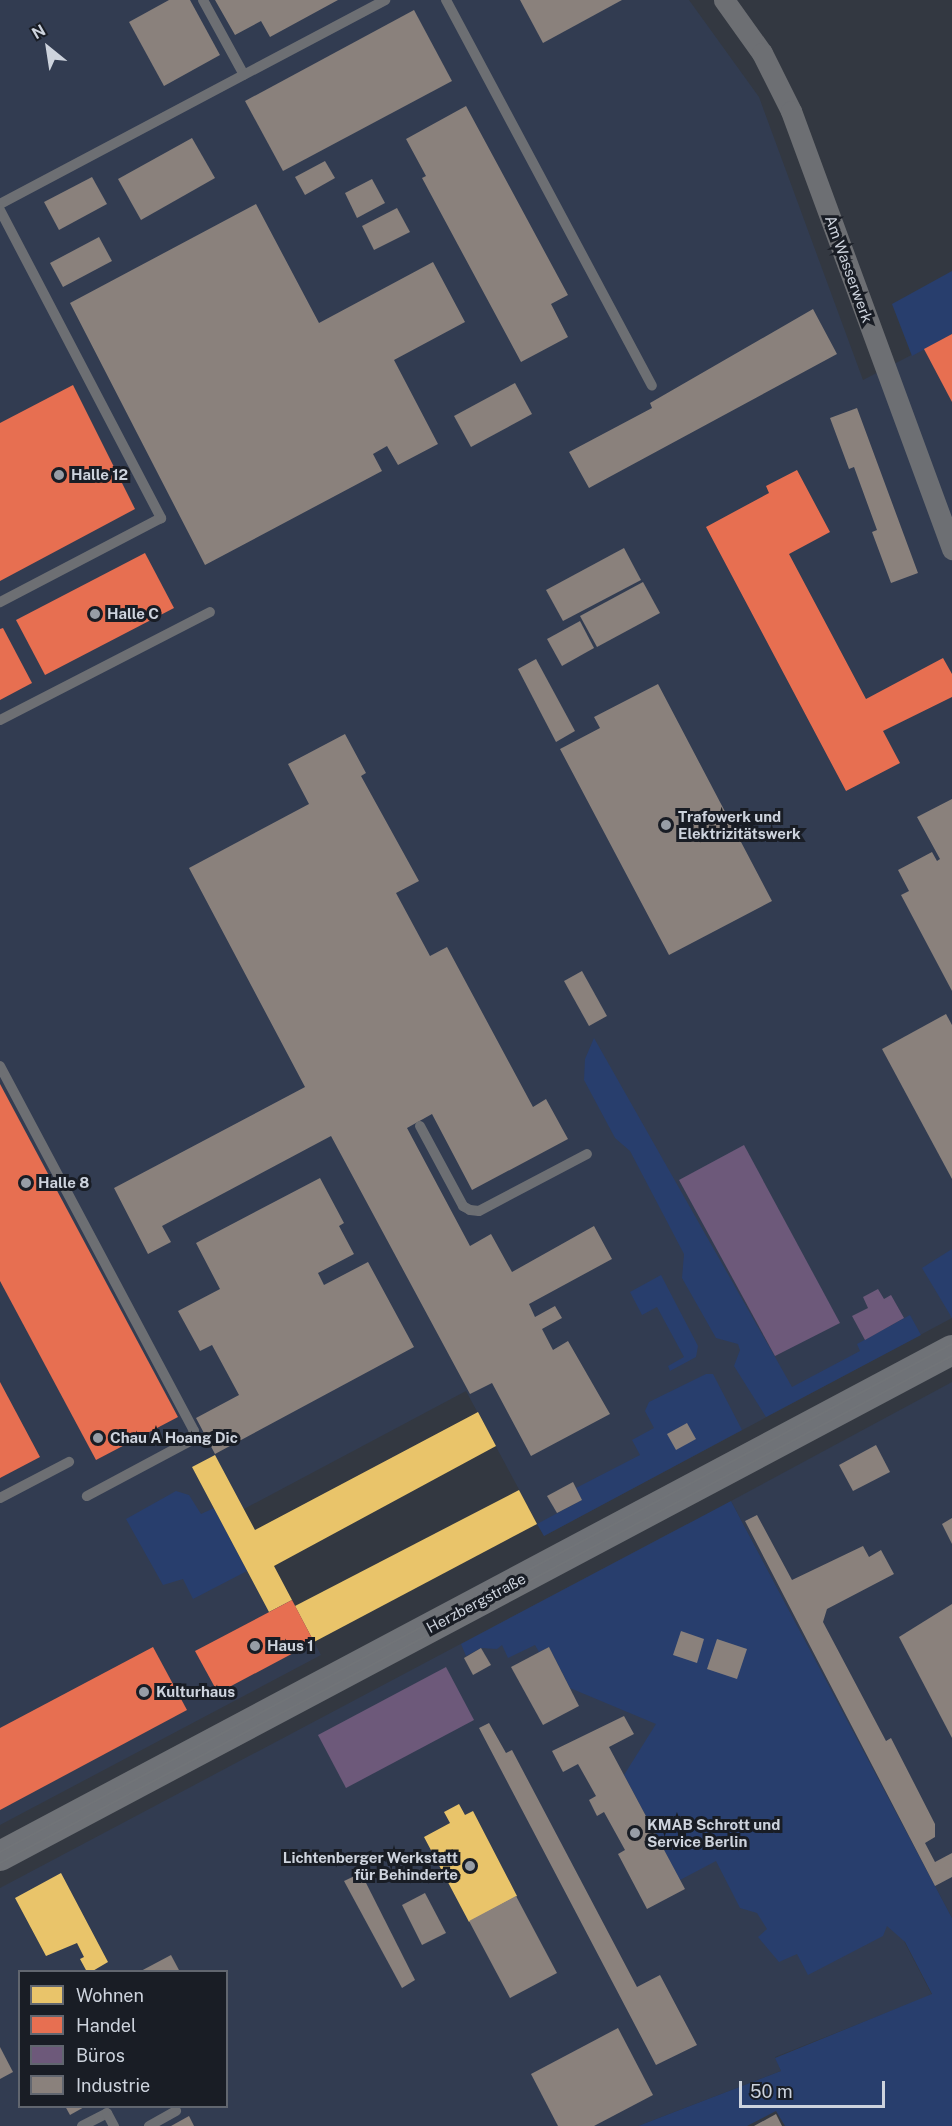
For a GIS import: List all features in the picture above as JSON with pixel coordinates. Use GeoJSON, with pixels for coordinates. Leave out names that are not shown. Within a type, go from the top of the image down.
{"type":"FeatureCollection","features":[{"type":"Feature","properties":{"kind":"street","name":"Am Wasserwerk"},"geometry":{"type":"LineString","coordinates":[[724,0],[762,53],[791,111],[952,549]]}},
{"type":"Feature","properties":{"kind":"street","name":"Herzbergstraße"},"geometry":{"type":"LineString","coordinates":[[0,1856],[952,1350]]}},
{"type":"Feature","properties":{"kind":"lane"},"geometry":{"type":"LineString","coordinates":[[203,0],[244,75]]}},
{"type":"Feature","properties":{"kind":"lane"},"geometry":{"type":"LineString","coordinates":[[0,204],[385,0]]}},
{"type":"Feature","properties":{"kind":"lane"},"geometry":{"type":"LineString","coordinates":[[446,0],[652,385]]}},
{"type":"Feature","properties":{"kind":"lane"},"geometry":{"type":"LineString","coordinates":[[0,210],[161,518],[0,602]]}},
{"type":"Feature","properties":{"kind":"lane"},"geometry":{"type":"LineString","coordinates":[[0,720],[210,612]]}},
{"type":"Feature","properties":{"kind":"lane"},"geometry":{"type":"LineString","coordinates":[[0,1066],[194,1431],[190,1441],[87,1496]]}},
{"type":"Feature","properties":{"kind":"lane"},"geometry":{"type":"LineString","coordinates":[[420,1126],[463,1206],[470,1210],[479,1211],[587,1154]]}},
{"type":"Feature","properties":{"kind":"lane"},"geometry":{"type":"LineString","coordinates":[[0,1498],[69,1462]]}},
{"type":"Feature","properties":{"kind":"lane"},"geometry":{"type":"LineString","coordinates":[[149,2126],[176,2111]]}},
{"type":"Feature","properties":{"kind":"lane"},"geometry":{"type":"LineString","coordinates":[[82,2126],[107,2113],[114,2126]]}},
{"type":"Feature","properties":{"kind":"shaded area"},"geometry":{"type":"Polygon","coordinates":[[[0,0],[689,0],[759,97],[863,380],[952,334],[952,1318],[544,1536],[466,1391],[244,1509],[321,1655],[0,1825],[0,0]]]}},
{"type":"Feature","properties":{"kind":"shaded area"},"geometry":{"type":"Polygon","coordinates":[[[952,271],[952,334],[912,356],[892,304],[952,271]]]}},
{"type":"Feature","properties":{"kind":"shaded area"},"geometry":{"type":"Polygon","coordinates":[[[594,1038],[792,1387],[860,1351],[857,1344],[910,1315],[921,1335],[766,1417],[734,1366],[740,1350],[738,1344],[716,1338],[682,1278],[684,1254],[630,1151],[615,1138],[584,1080],[585,1059],[594,1038]]]}},
{"type":"Feature","properties":{"kind":"shaded area"},"geometry":{"type":"Polygon","coordinates":[[[952,1249],[952,1318],[922,1268],[952,1249]]]}},
{"type":"Feature","properties":{"kind":"shaded area"},"geometry":{"type":"Polygon","coordinates":[[[661,1275],[698,1346],[696,1357],[670,1371],[668,1366],[684,1357],[657,1307],[642,1315],[630,1292],[661,1275]]]}},
{"type":"Feature","properties":{"kind":"shaded area"},"geometry":{"type":"Polygon","coordinates":[[[706,1374],[713,1374],[742,1430],[544,1536],[537,1524],[582,1500],[576,1488],[640,1455],[632,1440],[654,1428],[645,1411],[649,1402],[706,1374]]]}},
{"type":"Feature","properties":{"kind":"shaded area"},"geometry":{"type":"Polygon","coordinates":[[[952,1382],[952,1918],[731,1501],[952,1382]]]}},
{"type":"Feature","properties":{"kind":"shaded area"},"geometry":{"type":"Polygon","coordinates":[[[176,1491],[189,1495],[201,1514],[214,1508],[247,1571],[193,1599],[183,1579],[163,1585],[126,1519],[176,1491]]]}},
{"type":"Feature","properties":{"kind":"shaded area"},"geometry":{"type":"Polygon","coordinates":[[[731,1501],[952,1918],[952,2126],[785,2126],[776,2111],[747,2126],[638,2126],[781,2071],[775,2058],[932,1994],[905,1942],[887,1926],[883,1936],[808,1975],[797,1954],[779,1962],[758,1937],[767,1929],[757,1913],[740,1908],[716,1861],[680,1880],[624,1775],[656,1724],[570,1688],[549,1647],[539,1652],[535,1645],[508,1658],[502,1645],[497,1649],[481,1648],[466,1656],[461,1644],[731,1501]]]}},
{"type":"Feature","properties":{"kind":"shaded area"},"geometry":{"type":"Polygon","coordinates":[[[687,1524],[932,1995],[775,2057],[781,2071],[638,2126],[0,2126],[0,1888],[687,1524]]]}},
{"type":"Feature","properties":{"kind":"building: Wohnen"},"geometry":{"type":"Polygon","coordinates":[[[478,1412],[496,1446],[274,1566],[292,1600],[269,1612],[192,1467],[215,1455],[255,1530],[478,1412]]]}},
{"type":"Feature","properties":{"kind":"building: Wohnen"},"geometry":{"type":"Polygon","coordinates":[[[519,1490],[537,1524],[314,1642],[295,1606],[519,1490]]]}},
{"type":"Feature","properties":{"kind":"building: Wohnen","name":"Lichtenberger Werkstatt für Behinderte"},"geometry":{"type":"Polygon","coordinates":[[[459,1804],[465,1815],[473,1811],[517,1896],[469,1922],[424,1837],[450,1823],[444,1812],[459,1804]]]}},
{"type":"Feature","properties":{"kind":"building: Wohnen"},"geometry":{"type":"Polygon","coordinates":[[[61,1873],[108,1962],[94,1970],[86,1970],[80,1959],[84,1957],[77,1943],[46,1956],[15,1898],[61,1873]]]}},
{"type":"Feature","properties":{"kind":"building: Handel"},"geometry":{"type":"Polygon","coordinates":[[[952,334],[952,402],[924,349],[952,334]]]}},
{"type":"Feature","properties":{"kind":"building: Handel","name":"Halle 12"},"geometry":{"type":"Polygon","coordinates":[[[73,385],[135,509],[0,581],[0,423],[73,385]]]}},
{"type":"Feature","properties":{"kind":"building: Handel"},"geometry":{"type":"Polygon","coordinates":[[[797,470],[830,532],[789,554],[866,699],[943,658],[952,674],[952,697],[883,731],[900,763],[846,791],[706,527],[769,493],[766,486],[797,470]]]}},
{"type":"Feature","properties":{"kind":"building: Handel","name":"Halle C"},"geometry":{"type":"Polygon","coordinates":[[[145,553],[174,608],[45,675],[16,620],[145,553]]]}},
{"type":"Feature","properties":{"kind":"building: Handel"},"geometry":{"type":"Polygon","coordinates":[[[3,628],[32,683],[0,700],[0,629],[3,628]]]}},
{"type":"Feature","properties":{"kind":"building: Handel","name":"Halle 8"},"geometry":{"type":"Polygon","coordinates":[[[0,1084],[178,1417],[96,1460],[0,1281],[0,1084]]]}},
{"type":"Feature","properties":{"kind":"building: Handel"},"geometry":{"type":"Polygon","coordinates":[[[0,1382],[40,1457],[0,1478],[0,1382]]]}},
{"type":"Feature","properties":{"kind":"building: Handel","name":"Haus 1"},"geometry":{"type":"Polygon","coordinates":[[[292,1600],[314,1642],[218,1693],[195,1651],[292,1600]]]}},
{"type":"Feature","properties":{"kind":"building: Handel"},"geometry":{"type":"Polygon","coordinates":[[[153,1647],[187,1710],[0,1810],[0,1728],[153,1647]]]}},
{"type":"Feature","properties":{"kind":"building: Büros"},"geometry":{"type":"Polygon","coordinates":[[[744,1145],[840,1323],[775,1356],[679,1180],[744,1145]]]}},
{"type":"Feature","properties":{"kind":"building: Büros"},"geometry":{"type":"Polygon","coordinates":[[[878,1289],[884,1299],[891,1295],[904,1318],[865,1340],[852,1316],[868,1308],[863,1297],[878,1289]]]}},
{"type":"Feature","properties":{"kind":"building: Büros"},"geometry":{"type":"Polygon","coordinates":[[[446,1667],[474,1720],[346,1788],[318,1735],[446,1667]]]}},
{"type":"Feature","properties":{"kind":"building: Industrie"},"geometry":{"type":"Polygon","coordinates":[[[169,0],[190,0],[220,55],[164,86],[129,22],[169,0]]]}},
{"type":"Feature","properties":{"kind":"building: Industrie"},"geometry":{"type":"Polygon","coordinates":[[[215,0],[338,0],[270,37],[261,21],[235,35],[215,0]]]}},
{"type":"Feature","properties":{"kind":"building: Industrie"},"geometry":{"type":"Polygon","coordinates":[[[520,0],[622,0],[543,43],[520,0]]]}},
{"type":"Feature","properties":{"kind":"building: Industrie"},"geometry":{"type":"Polygon","coordinates":[[[414,10],[452,81],[283,171],[245,101],[414,10]]]}},
{"type":"Feature","properties":{"kind":"building: Industrie"},"geometry":{"type":"Polygon","coordinates":[[[466,106],[568,295],[551,304],[568,337],[521,362],[422,178],[426,176],[406,139],[466,106]]]}},
{"type":"Feature","properties":{"kind":"building: Industrie"},"geometry":{"type":"Polygon","coordinates":[[[192,138],[215,178],[141,220],[118,179],[192,138]]]}},
{"type":"Feature","properties":{"kind":"building: Industrie"},"geometry":{"type":"Polygon","coordinates":[[[325,161],[335,178],[305,195],[295,177],[325,161]]]}},
{"type":"Feature","properties":{"kind":"building: Industrie"},"geometry":{"type":"Polygon","coordinates":[[[92,177],[107,204],[59,230],[44,202],[92,177]]]}},
{"type":"Feature","properties":{"kind":"building: Industrie"},"geometry":{"type":"Polygon","coordinates":[[[372,179],[385,203],[357,218],[345,193],[372,179]]]}},
{"type":"Feature","properties":{"kind":"building: Industrie"},"geometry":{"type":"Polygon","coordinates":[[[256,204],[319,323],[433,262],[465,322],[394,360],[438,444],[398,465],[387,446],[373,454],[382,471],[205,565],[70,303],[256,204]]]}},
{"type":"Feature","properties":{"kind":"building: Industrie"},"geometry":{"type":"Polygon","coordinates":[[[397,208],[410,232],[374,250],[362,226],[397,208]]]}},
{"type":"Feature","properties":{"kind":"building: Industrie"},"geometry":{"type":"Polygon","coordinates":[[[99,237],[112,261],[63,287],[50,263],[99,237]]]}},
{"type":"Feature","properties":{"kind":"building: Industrie"},"geometry":{"type":"Polygon","coordinates":[[[813,309],[837,354],[589,488],[569,452],[652,408],[650,403],[813,309]]]}},
{"type":"Feature","properties":{"kind":"building: Industrie"},"geometry":{"type":"Polygon","coordinates":[[[515,383],[532,414],[471,447],[454,416],[515,383]]]}},
{"type":"Feature","properties":{"kind":"building: Industrie"},"geometry":{"type":"Polygon","coordinates":[[[857,408],[918,573],[891,583],[872,532],[877,530],[854,467],[849,469],[830,418],[857,408]]]}},
{"type":"Feature","properties":{"kind":"building: Industrie"},"geometry":{"type":"Polygon","coordinates":[[[624,548],[641,580],[563,621],[546,590],[624,548]]]}},
{"type":"Feature","properties":{"kind":"building: Industrie"},"geometry":{"type":"Polygon","coordinates":[[[643,582],[660,613],[597,647],[580,616],[643,582]]]}},
{"type":"Feature","properties":{"kind":"building: Industrie"},"geometry":{"type":"Polygon","coordinates":[[[580,621],[594,648],[562,666],[547,639],[580,621]]]}},
{"type":"Feature","properties":{"kind":"building: Industrie"},"geometry":{"type":"Polygon","coordinates":[[[536,659],[575,731],[556,742],[518,669],[536,659]]]}},
{"type":"Feature","properties":{"kind":"building: Industrie","name":"Trafowerk und Elektrizitätswerk"},"geometry":{"type":"Polygon","coordinates":[[[658,684],[772,901],[669,955],[560,749],[600,728],[594,717],[658,684]]]}},
{"type":"Feature","properties":{"kind":"building: Industrie"},"geometry":{"type":"Polygon","coordinates":[[[345,734],[366,773],[361,776],[419,881],[396,893],[430,956],[447,947],[533,1107],[546,1099],[568,1139],[472,1190],[432,1114],[407,1128],[470,1246],[491,1234],[512,1272],[594,1226],[612,1259],[529,1304],[535,1317],[555,1306],[562,1318],[542,1329],[553,1350],[568,1341],[610,1414],[531,1456],[492,1383],[470,1394],[331,1136],[162,1226],[171,1242],[148,1254],[114,1188],[305,1087],[189,868],[309,804],[288,764],[345,734]]]}},
{"type":"Feature","properties":{"kind":"building: Industrie"},"geometry":{"type":"Polygon","coordinates":[[[952,799],[952,991],[901,895],[909,891],[898,870],[932,852],[937,861],[940,859],[917,817],[952,799]]]}},
{"type":"Feature","properties":{"kind":"building: Industrie"},"geometry":{"type":"Polygon","coordinates":[[[582,971],[607,1016],[589,1026],[564,981],[582,971]]]}},
{"type":"Feature","properties":{"kind":"building: Industrie"},"geometry":{"type":"Polygon","coordinates":[[[946,1014],[952,1025],[952,1179],[882,1049],[946,1014]]]}},
{"type":"Feature","properties":{"kind":"building: Industrie"},"geometry":{"type":"Polygon","coordinates":[[[320,1178],[344,1223],[339,1226],[354,1254],[318,1273],[324,1285],[368,1262],[414,1347],[215,1454],[196,1418],[239,1395],[212,1345],[200,1351],[178,1311],[220,1289],[196,1243],[320,1178]]]}},
{"type":"Feature","properties":{"kind":"building: Industrie"},"geometry":{"type":"Polygon","coordinates":[[[687,1423],[696,1439],[676,1450],[667,1434],[687,1423]]]}},
{"type":"Feature","properties":{"kind":"building: Industrie"},"geometry":{"type":"Polygon","coordinates":[[[876,1445],[890,1472],[853,1491],[839,1465],[876,1445]]]}},
{"type":"Feature","properties":{"kind":"building: Industrie"},"geometry":{"type":"Polygon","coordinates":[[[573,1482],[582,1500],[557,1513],[547,1496],[573,1482]]]}},
{"type":"Feature","properties":{"kind":"building: Industrie"},"geometry":{"type":"Polygon","coordinates":[[[757,1515],[792,1580],[863,1546],[869,1557],[881,1550],[894,1574],[827,1609],[823,1622],[886,1741],[891,1738],[935,1824],[935,1837],[925,1843],[935,1862],[952,1853],[952,1877],[935,1886],[745,1521],[757,1515]]]}},
{"type":"Feature","properties":{"kind":"building: Industrie"},"geometry":{"type":"Polygon","coordinates":[[[952,1518],[952,1544],[942,1524],[952,1518]]]}},
{"type":"Feature","properties":{"kind":"building: Industrie"},"geometry":{"type":"Polygon","coordinates":[[[952,1604],[952,1738],[899,1637],[952,1604]]]}},
{"type":"Feature","properties":{"kind":"building: Industrie"},"geometry":{"type":"Polygon","coordinates":[[[681,1631],[704,1639],[697,1663],[673,1655],[681,1631]]]}},
{"type":"Feature","properties":{"kind":"building: Industrie"},"geometry":{"type":"Polygon","coordinates":[[[717,1639],[747,1649],[737,1679],[707,1669],[717,1639]]]}},
{"type":"Feature","properties":{"kind":"building: Industrie"},"geometry":{"type":"Polygon","coordinates":[[[549,1647],[579,1706],[543,1725],[511,1667],[549,1647]]]}},
{"type":"Feature","properties":{"kind":"building: Industrie"},"geometry":{"type":"Polygon","coordinates":[[[481,1648],[491,1665],[473,1675],[464,1658],[481,1648]]]}},
{"type":"Feature","properties":{"kind":"building: Industrie","name":"KMAB Schrott und Service Berlin"},"geometry":{"type":"Polygon","coordinates":[[[624,1716],[634,1734],[609,1747],[685,1889],[647,1909],[618,1854],[625,1850],[604,1812],[597,1816],[589,1800],[596,1796],[578,1764],[563,1772],[552,1751],[624,1716]]]}},
{"type":"Feature","properties":{"kind":"building: Industrie"},"geometry":{"type":"Polygon","coordinates":[[[489,1723],[506,1753],[512,1750],[637,1987],[660,1975],[697,2045],[656,2065],[479,1728],[489,1723]]]}},
{"type":"Feature","properties":{"kind":"building: Industrie"},"geometry":{"type":"Polygon","coordinates":[[[361,1873],[415,1980],[402,1988],[344,1881],[361,1873]]]}},
{"type":"Feature","properties":{"kind":"building: Industrie"},"geometry":{"type":"Polygon","coordinates":[[[425,1893],[446,1933],[422,1945],[402,1905],[425,1893]]]}},
{"type":"Feature","properties":{"kind":"building: Industrie"},"geometry":{"type":"Polygon","coordinates":[[[516,1896],[557,1973],[510,1998],[469,1921],[516,1896]]]}},
{"type":"Feature","properties":{"kind":"building: Industrie"},"geometry":{"type":"Polygon","coordinates":[[[171,1955],[179,1970],[143,1970],[171,1955]]]}},
{"type":"Feature","properties":{"kind":"building: Industrie"},"geometry":{"type":"Polygon","coordinates":[[[618,2028],[653,2095],[594,2126],[558,2126],[531,2074],[618,2028]]]}},
{"type":"Feature","properties":{"kind":"building: Industrie"},"geometry":{"type":"Polygon","coordinates":[[[0,2047],[13,2072],[0,2079],[0,2047]]]}},
{"type":"Feature","properties":{"kind":"building: Industrie"},"geometry":{"type":"Polygon","coordinates":[[[66,2108],[82,2108],[70,2115],[66,2108]]]}},
{"type":"Feature","properties":{"kind":"building: Industrie"},"geometry":{"type":"Polygon","coordinates":[[[776,2114],[782,2126],[754,2126],[776,2114]]]}},
{"type":"Feature","properties":{"kind":"building: Industrie"},"geometry":{"type":"Polygon","coordinates":[[[189,2116],[194,2126],[171,2126],[189,2116]]]}},
{"type":"Feature","properties":{"kind":"tram line"},"geometry":{"type":"LineString","coordinates":[[0,1852],[952,1344]]}},
{"type":"Feature","properties":{"kind":"tram line"},"geometry":{"type":"LineString","coordinates":[[0,1863],[952,1356]]}},
{"type":"Feature","properties":{"kind":"place","name":"Halle 12"},"geometry":{"type":"Point","coordinates":[59,475]}},
{"type":"Feature","properties":{"kind":"place","name":"Halle C"},"geometry":{"type":"Point","coordinates":[95,614]}},
{"type":"Feature","properties":{"kind":"place","name":"Trafowerk und Elektrizitätswerk"},"geometry":{"type":"Point","coordinates":[666,825]}},
{"type":"Feature","properties":{"kind":"place","name":"Halle 8"},"geometry":{"type":"Point","coordinates":[26,1183]}},
{"type":"Feature","properties":{"kind":"place","name":"Chau A Hoang Dic"},"geometry":{"type":"Point","coordinates":[98,1438]}},
{"type":"Feature","properties":{"kind":"place","name":"Haus 1"},"geometry":{"type":"Point","coordinates":[255,1646]}},
{"type":"Feature","properties":{"kind":"place","name":"Kulturhaus"},"geometry":{"type":"Point","coordinates":[144,1692]}},
{"type":"Feature","properties":{"kind":"place","name":"KMAB Schrott und Service Berlin"},"geometry":{"type":"Point","coordinates":[635,1833]}},
{"type":"Feature","properties":{"kind":"place","name":"Lichtenberger Werkstatt für Behinderte"},"geometry":{"type":"Point","coordinates":[470,1866]}}]}
